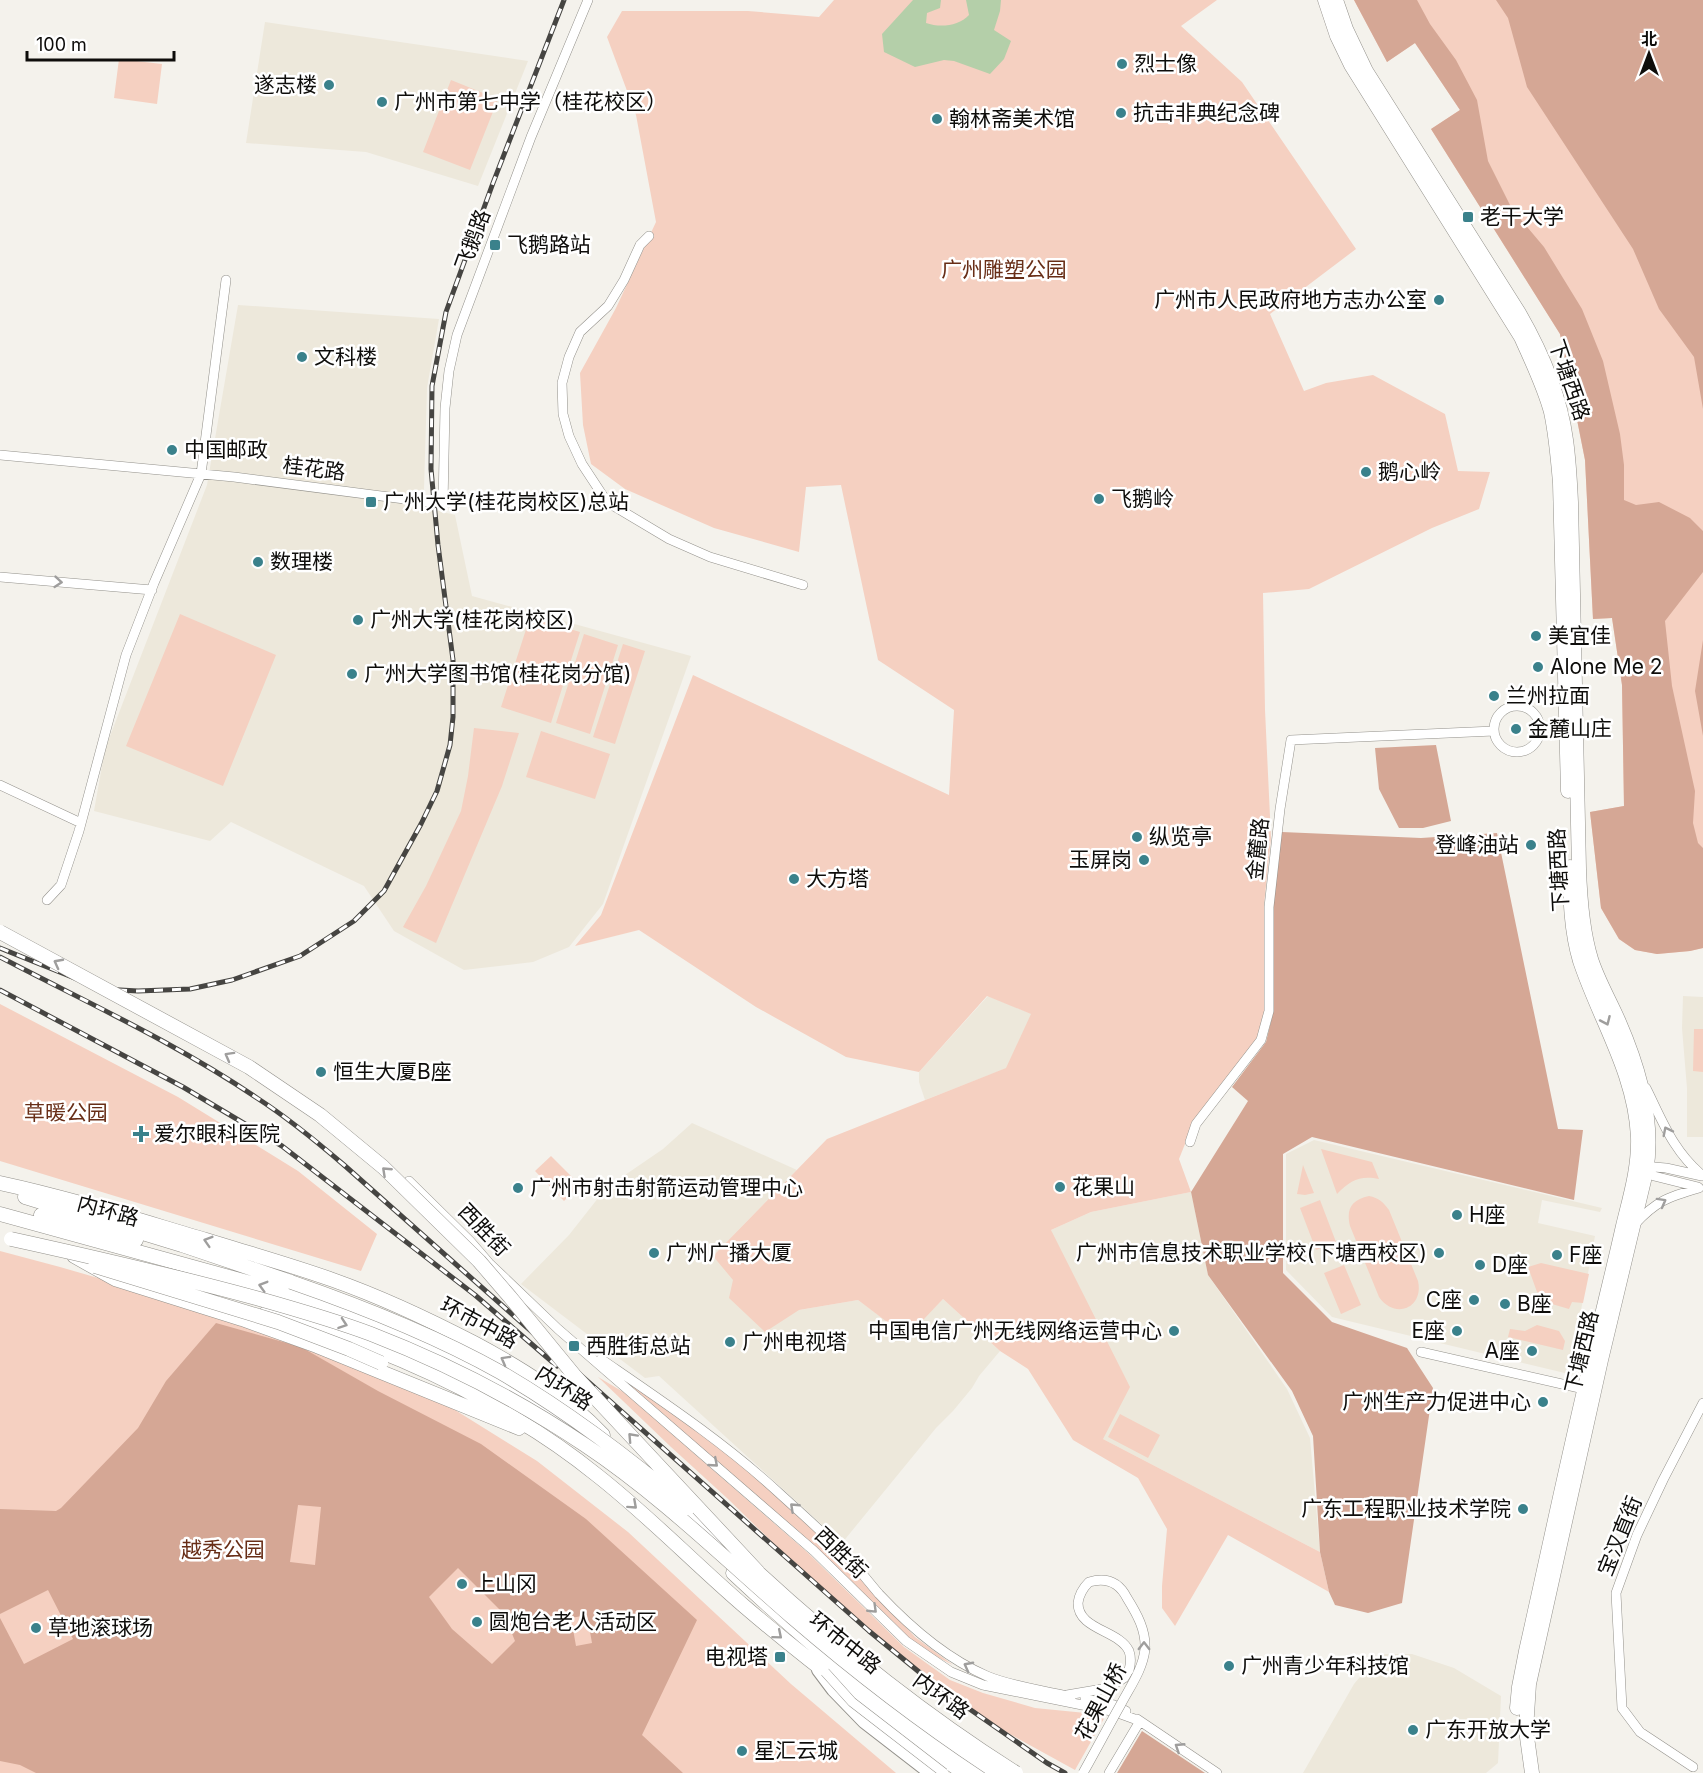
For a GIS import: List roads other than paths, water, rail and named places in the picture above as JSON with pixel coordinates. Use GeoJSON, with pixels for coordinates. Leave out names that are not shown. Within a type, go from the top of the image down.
{"type":"FeatureCollection","features":[{"type":"Feature","properties":{"kind":"highway","name":"下塘西路"},"geometry":{"type":"LineString","coordinates":[[1325,0],[1337,36],[1351,65],[1521,338],[1541,382],[1551,412],[1560,483],[1570,888],[1573,925],[1576,945],[1585,974],[1617,1047],[1631,1090],[1643,1168],[1584,1389],[1519,1687],[1518,1734],[1523,1773]]}},
{"type":"Feature","properties":{"kind":"highway","name":"下塘西路"},"geometry":{"type":"LineString","coordinates":[[1336,0],[1346,29],[1366,70],[1519,313],[1539,349],[1557,396],[1567,442],[1571,502],[1581,911],[1591,959],[1622,1028],[1637,1071],[1646,1112],[1648,1144],[1633,1227],[1527,1698],[1526,1730],[1532,1773]]}},
{"type":"Feature","properties":{"kind":"highway"},"geometry":{"type":"LineString","coordinates":[[0,932],[249,1067],[320,1116],[383,1167],[479,1262],[574,1375],[758,1572]]}},
{"type":"Feature","properties":{"kind":"highway","name":"环市中路"},"geometry":{"type":"LineString","coordinates":[[0,1183],[57,1196],[153,1224],[361,1290],[422,1316],[486,1349],[535,1378],[571,1404],[602,1434],[628,1476],[776,1613],[894,1710],[984,1773]]}},
{"type":"Feature","properties":{"kind":"highway"},"geometry":{"type":"LineString","coordinates":[[0,1190],[182,1245],[291,1282]]}},
{"type":"Feature","properties":{"kind":"highway","name":"内环路"},"geometry":{"type":"LineString","coordinates":[[0,1204],[291,1282],[363,1308],[433,1338],[500,1372],[578,1422],[641,1469],[866,1665],[939,1721],[1016,1773]]}},
{"type":"Feature","properties":{"kind":"highway"},"geometry":{"type":"LineString","coordinates":[[0,1214],[287,1293],[339,1310],[413,1339],[480,1370],[539,1404],[574,1429],[628,1476]]}},
{"type":"Feature","properties":{"kind":"highway"},"geometry":{"type":"LineString","coordinates":[[4,1237],[74,1256],[115,1279],[242,1319],[316,1346],[554,1443]]}},
{"type":"Feature","properties":{"kind":"highway"},"geometry":{"type":"LineString","coordinates":[[4,1237],[278,1322],[349,1349],[518,1423],[554,1443]]}},
{"type":"Feature","properties":{"kind":"highway","name":"内环路"},"geometry":{"type":"LineString","coordinates":[[4,1237],[166,1274],[334,1321],[430,1359],[498,1391],[556,1425],[637,1482],[838,1656],[946,1738],[998,1773]]}},
{"type":"Feature","properties":{"kind":"highway"},"geometry":{"type":"LineString","coordinates":[[571,1404],[647,1469],[764,1585],[834,1644],[890,1689],[1009,1773]]}},
{"type":"Feature","properties":{"kind":"highway","name":"环市中路"},"geometry":{"type":"LineString","coordinates":[[554,1443],[629,1502],[740,1603],[812,1662],[902,1730],[964,1773]]}},
{"type":"Feature","properties":{"kind":"highway"},"geometry":{"type":"LineString","coordinates":[[679,1523],[690,1513]]}},
{"type":"Feature","properties":{"kind":"main road"},"geometry":{"type":"LineString","coordinates":[[812,1662],[833,1690],[858,1717],[930,1773]]}},
{"type":"Feature","properties":{"kind":"street","name":"飞鹅路"},"geometry":{"type":"LineString","coordinates":[[443,504],[445,408],[449,371],[457,335],[527,147],[588,0]]}},
{"type":"Feature","properties":{"kind":"street"},"geometry":{"type":"LineString","coordinates":[[649,236],[640,245],[608,306],[580,332],[569,357],[562,383],[563,414],[569,436],[582,464],[607,502],[669,539],[710,557],[804,585]]}},
{"type":"Feature","properties":{"kind":"street"},"geometry":{"type":"LineString","coordinates":[[47,900],[61,885],[81,823],[126,655],[201,474],[226,280]]}},
{"type":"Feature","properties":{"kind":"street","name":"桂花路"},"geometry":{"type":"LineString","coordinates":[[0,455],[201,474],[443,504]]}},
{"type":"Feature","properties":{"kind":"street"},"geometry":{"type":"LineString","coordinates":[[0,577],[152,590]]}},
{"type":"Feature","properties":{"kind":"street"},"geometry":{"type":"LineString","coordinates":[[1517,706],[1531,711],[1539,723],[1540,731],[1534,745],[1521,752],[1506,749],[1496,738],[1494,731],[1498,717],[1509,708],[1517,706]]}},
{"type":"Feature","properties":{"kind":"street","name":"金麓路"},"geometry":{"type":"LineString","coordinates":[[1190,1142],[1196,1124],[1261,1040],[1269,1011],[1269,907],[1280,809],[1291,740],[1494,731]]}},
{"type":"Feature","properties":{"kind":"street"},"geometry":{"type":"LineString","coordinates":[[0,784],[81,823]]}},
{"type":"Feature","properties":{"kind":"street"},"geometry":{"type":"LineString","coordinates":[[1637,1071],[1676,1148],[1703,1176]]}},
{"type":"Feature","properties":{"kind":"street"},"geometry":{"type":"LineString","coordinates":[[1643,1168],[1666,1168],[1703,1176]]}},
{"type":"Feature","properties":{"kind":"street"},"geometry":{"type":"LineString","coordinates":[[1643,1168],[1701,1188]]}},
{"type":"Feature","properties":{"kind":"street","name":"西胜街"},"geometry":{"type":"LineString","coordinates":[[409,1181],[558,1329],[814,1551],[906,1641],[939,1664],[966,1679],[983,1685],[1102,1709],[1140,1721]]}},
{"type":"Feature","properties":{"kind":"street"},"geometry":{"type":"LineString","coordinates":[[1633,1227],[1650,1209],[1663,1200],[1701,1188]]}},
{"type":"Feature","properties":{"kind":"street","name":"西胜街"},"geometry":{"type":"LineString","coordinates":[[558,1329],[668,1405],[777,1491],[847,1556],[881,1596],[928,1641],[986,1676],[1114,1705],[1217,1773]]}},
{"type":"Feature","properties":{"kind":"street"},"geometry":{"type":"LineString","coordinates":[[1421,1352],[1584,1389]]}},
{"type":"Feature","properties":{"kind":"street","name":"宝汉直街"},"geometry":{"type":"LineString","coordinates":[[1693,1767],[1640,1732],[1622,1708],[1616,1593],[1637,1535],[1703,1403]]}},
{"type":"Feature","properties":{"kind":"street","name":"花果山桥"},"geometry":{"type":"LineString","coordinates":[[1064,1695],[1108,1688],[1124,1678],[1130,1670],[1131,1661],[1128,1650],[1120,1640],[1089,1623],[1079,1611],[1081,1592],[1089,1582],[1103,1580],[1114,1582],[1122,1589],[1140,1620],[1145,1648],[1141,1666],[1083,1773]]}},
{"type":"Feature","properties":{"kind":"street"},"geometry":{"type":"LineString","coordinates":[[825,1672],[852,1702],[944,1773]]}},
{"type":"Feature","properties":{"kind":"street"},"geometry":{"type":"LineString","coordinates":[[1109,1773],[1140,1721]]}},
{"type":"Feature","properties":{"kind":"railway"},"geometry":{"type":"LineString","coordinates":[[0,948],[102,989],[138,991],[190,989],[232,980],[300,956],[354,921],[384,891],[437,791],[450,745],[453,717],[453,660],[431,469],[432,386],[446,312],[564,0]]}},
{"type":"Feature","properties":{"kind":"railway"},"geometry":{"type":"LineString","coordinates":[[0,957],[195,1059],[291,1122],[344,1165],[869,1631],[935,1685],[1047,1763],[1065,1773]]}},
{"type":"Feature","properties":{"kind":"railway"},"geometry":{"type":"LineString","coordinates":[[0,990],[183,1087],[282,1146],[475,1295],[557,1366]]}},
{"type":"Feature","properties":{"kind":"place","name":"烈士像"},"geometry":{"type":"Point","coordinates":[1122,64]}},
{"type":"Feature","properties":{"kind":"place","name":"遂志楼"},"geometry":{"type":"Point","coordinates":[329,85]}},
{"type":"Feature","properties":{"kind":"place","name":"广州市第七中学（桂花校区）"},"geometry":{"type":"Point","coordinates":[382,102]}},
{"type":"Feature","properties":{"kind":"place","name":"抗击非典纪念碑"},"geometry":{"type":"Point","coordinates":[1121,113]}},
{"type":"Feature","properties":{"kind":"place","name":"翰林斋美术馆"},"geometry":{"type":"Point","coordinates":[937,119]}},
{"type":"Feature","properties":{"kind":"place","name":"老干大学"},"geometry":{"type":"Point","coordinates":[1468,217]}},
{"type":"Feature","properties":{"kind":"place","name":"飞鹅路站"},"geometry":{"type":"Point","coordinates":[495,245]}},
{"type":"Feature","properties":{"kind":"place","name":"广州市人民政府地方志办公室"},"geometry":{"type":"Point","coordinates":[1439,300]}},
{"type":"Feature","properties":{"kind":"place","name":"文科楼"},"geometry":{"type":"Point","coordinates":[302,357]}},
{"type":"Feature","properties":{"kind":"place","name":"中国邮政"},"geometry":{"type":"Point","coordinates":[172,450]}},
{"type":"Feature","properties":{"kind":"place","name":"鹅心岭"},"geometry":{"type":"Point","coordinates":[1366,472]}},
{"type":"Feature","properties":{"kind":"place","name":"飞鹅岭"},"geometry":{"type":"Point","coordinates":[1099,499]}},
{"type":"Feature","properties":{"kind":"place","name":"广州大学(桂花岗校区)总站"},"geometry":{"type":"Point","coordinates":[371,502]}},
{"type":"Feature","properties":{"kind":"place","name":"数理楼"},"geometry":{"type":"Point","coordinates":[258,562]}},
{"type":"Feature","properties":{"kind":"place","name":"广州大学(桂花岗校区)"},"geometry":{"type":"Point","coordinates":[358,620]}},
{"type":"Feature","properties":{"kind":"place","name":"美宜佳"},"geometry":{"type":"Point","coordinates":[1536,636]}},
{"type":"Feature","properties":{"kind":"place","name":"Alone Me 2"},"geometry":{"type":"Point","coordinates":[1538,667]}},
{"type":"Feature","properties":{"kind":"place","name":"广州大学图书馆(桂花岗分馆)"},"geometry":{"type":"Point","coordinates":[352,674]}},
{"type":"Feature","properties":{"kind":"place","name":"兰州拉面"},"geometry":{"type":"Point","coordinates":[1494,696]}},
{"type":"Feature","properties":{"kind":"place","name":"金麓山庄"},"geometry":{"type":"Point","coordinates":[1516,729]}},
{"type":"Feature","properties":{"kind":"place","name":"纵览亭"},"geometry":{"type":"Point","coordinates":[1137,837]}},
{"type":"Feature","properties":{"kind":"place","name":"登峰油站"},"geometry":{"type":"Point","coordinates":[1531,845]}},
{"type":"Feature","properties":{"kind":"place","name":"玉屏岗"},"geometry":{"type":"Point","coordinates":[1144,860]}},
{"type":"Feature","properties":{"kind":"place","name":"大方塔"},"geometry":{"type":"Point","coordinates":[794,879]}},
{"type":"Feature","properties":{"kind":"place","name":"恒生大厦B座"},"geometry":{"type":"Point","coordinates":[321,1072]}},
{"type":"Feature","properties":{"kind":"place","name":"爱尔眼科医院"},"geometry":{"type":"Point","coordinates":[141,1134]}},
{"type":"Feature","properties":{"kind":"place","name":"花果山"},"geometry":{"type":"Point","coordinates":[1060,1187]}},
{"type":"Feature","properties":{"kind":"place","name":"广州市射击射箭运动管理中心"},"geometry":{"type":"Point","coordinates":[518,1188]}},
{"type":"Feature","properties":{"kind":"place","name":"H座"},"geometry":{"type":"Point","coordinates":[1457,1215]}},
{"type":"Feature","properties":{"kind":"place","name":"广州广播大厦"},"geometry":{"type":"Point","coordinates":[654,1253]}},
{"type":"Feature","properties":{"kind":"place","name":"广州市信息技术职业学校(下塘西校区)"},"geometry":{"type":"Point","coordinates":[1439,1253]}},
{"type":"Feature","properties":{"kind":"place","name":"F座"},"geometry":{"type":"Point","coordinates":[1557,1255]}},
{"type":"Feature","properties":{"kind":"place","name":"D座"},"geometry":{"type":"Point","coordinates":[1480,1265]}},
{"type":"Feature","properties":{"kind":"place","name":"C座"},"geometry":{"type":"Point","coordinates":[1474,1300]}},
{"type":"Feature","properties":{"kind":"place","name":"B座"},"geometry":{"type":"Point","coordinates":[1505,1304]}},
{"type":"Feature","properties":{"kind":"place","name":"中国电信广州无线网络运营中心"},"geometry":{"type":"Point","coordinates":[1174,1331]}},
{"type":"Feature","properties":{"kind":"place","name":"E座"},"geometry":{"type":"Point","coordinates":[1457,1331]}},
{"type":"Feature","properties":{"kind":"place","name":"广州电视塔"},"geometry":{"type":"Point","coordinates":[730,1342]}},
{"type":"Feature","properties":{"kind":"place","name":"西胜街总站"},"geometry":{"type":"Point","coordinates":[574,1346]}},
{"type":"Feature","properties":{"kind":"place","name":"A座"},"geometry":{"type":"Point","coordinates":[1532,1351]}},
{"type":"Feature","properties":{"kind":"place","name":"广州生产力促进中心"},"geometry":{"type":"Point","coordinates":[1543,1402]}},
{"type":"Feature","properties":{"kind":"place","name":"广东工程职业技术学院"},"geometry":{"type":"Point","coordinates":[1523,1509]}},
{"type":"Feature","properties":{"kind":"place","name":"上山冈"},"geometry":{"type":"Point","coordinates":[462,1584]}},
{"type":"Feature","properties":{"kind":"place","name":"圆炮台老人活动区"},"geometry":{"type":"Point","coordinates":[477,1622]}},
{"type":"Feature","properties":{"kind":"place","name":"草地滚球场"},"geometry":{"type":"Point","coordinates":[36,1628]}},
{"type":"Feature","properties":{"kind":"place","name":"电视塔"},"geometry":{"type":"Point","coordinates":[780,1657]}},
{"type":"Feature","properties":{"kind":"place","name":"广州青少年科技馆"},"geometry":{"type":"Point","coordinates":[1229,1666]}},
{"type":"Feature","properties":{"kind":"place","name":"广东开放大学"},"geometry":{"type":"Point","coordinates":[1413,1730]}},
{"type":"Feature","properties":{"kind":"place","name":"星汇云城"},"geometry":{"type":"Point","coordinates":[742,1751]}},
{"type":"Feature","properties":{"kind":"park label","name":"广州雕塑公园"},"geometry":{"type":"Point","coordinates":[1004,270]}},
{"type":"Feature","properties":{"kind":"park label","name":"草暖公园"},"geometry":{"type":"Point","coordinates":[66,1113]}},
{"type":"Feature","properties":{"kind":"park label","name":"越秀公园"},"geometry":{"type":"Point","coordinates":[223,1550]}}]}
